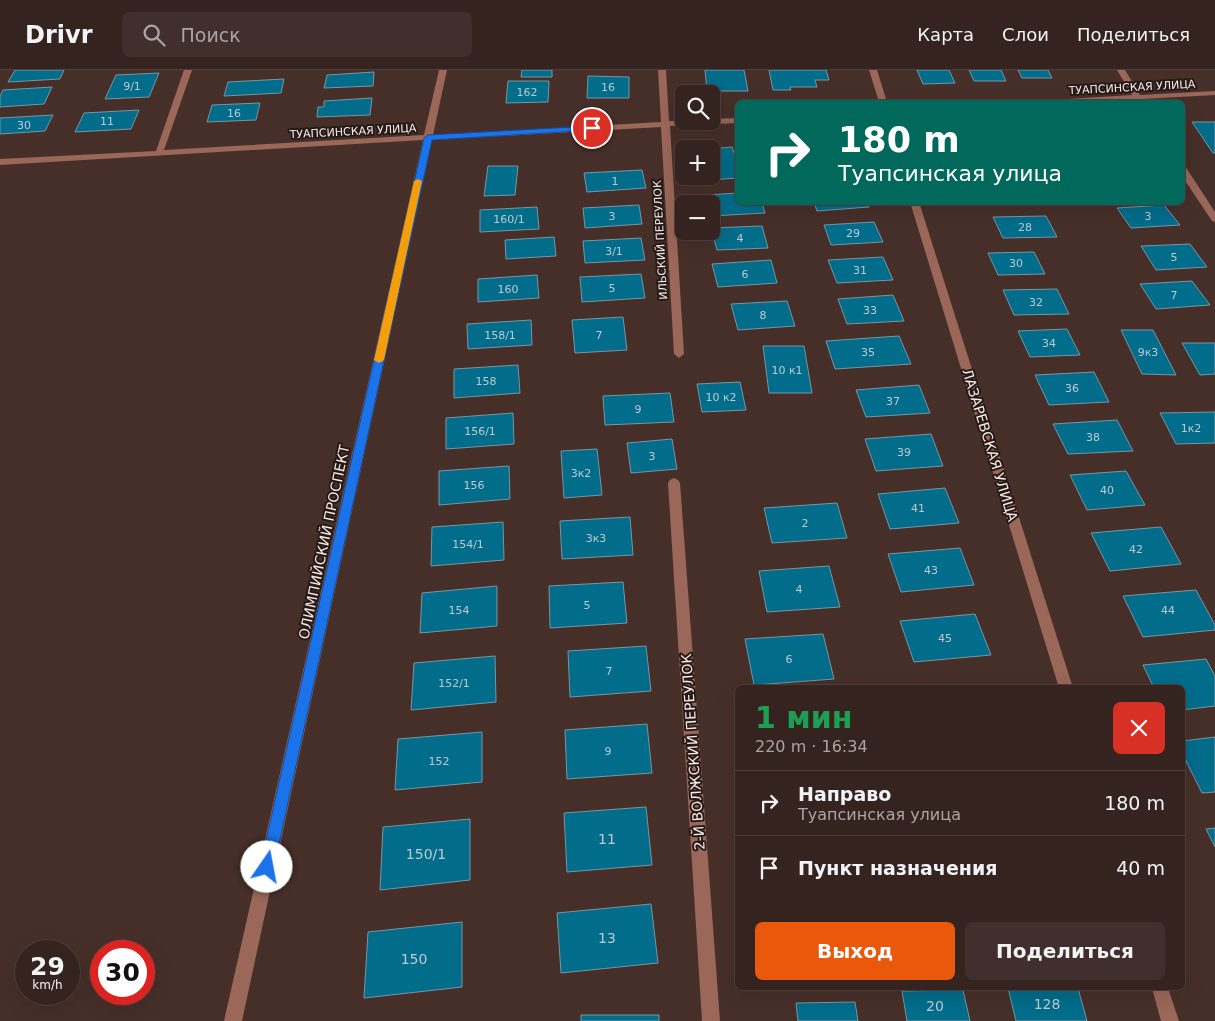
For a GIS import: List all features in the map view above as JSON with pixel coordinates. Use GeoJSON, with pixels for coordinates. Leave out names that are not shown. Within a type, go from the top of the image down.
{"type":"FeatureCollection","features":[{"type":"Feature","properties":{"kind":"street"},"geometry":{"type":"LineString","coordinates":[[160,153],[188,70]]}},
{"type":"Feature","properties":{"kind":"street","name":"ОЛИМПИЙСКИЙ ПРОСПЕКТ"},"geometry":{"type":"LineString","coordinates":[[234,1021],[443,70]]}},
{"type":"Feature","properties":{"kind":"street","name":"ИЛЬСКИЙ ПЕРЕУЛОК"},"geometry":{"type":"LineString","coordinates":[[662,70],[679,354]]}},
{"type":"Feature","properties":{"kind":"street"},"geometry":{"type":"LineString","coordinates":[[873,70],[881,100]]}},
{"type":"Feature","properties":{"kind":"street"},"geometry":{"type":"LineString","coordinates":[[1121,70],[1139,100]]}},
{"type":"Feature","properties":{"kind":"street","name":"ТУАПСИНСКАЯ УЛИЦА"},"geometry":{"type":"LineString","coordinates":[[1139,100],[1215,93]]}},
{"type":"Feature","properties":{"kind":"street","name":"ТУАПСИНСКАЯ УЛИЦА"},"geometry":{"type":"LineString","coordinates":[[0,162],[735,120]]}},
{"type":"Feature","properties":{"kind":"street"},"geometry":{"type":"LineString","coordinates":[[1185,173],[1215,219]]}},
{"type":"Feature","properties":{"kind":"street","name":"ЛАЗАРЕВСКАЯ УЛИЦА"},"geometry":{"type":"LineString","coordinates":[[915,205],[1065,685]]}},
{"type":"Feature","properties":{"kind":"street","name":"2-Й ВОЛЖСКИЙ ПЕРЕУЛОК"},"geometry":{"type":"LineString","coordinates":[[674,483],[712,1021]]}},
{"type":"Feature","properties":{"kind":"street"},"geometry":{"type":"LineString","coordinates":[[1161,990],[1170,1021]]}},
{"type":"Feature","properties":{"kind":"building"},"geometry":{"type":"Polygon","coordinates":[[[15,70],[64,70],[60,79],[8,82],[15,70]]]}},
{"type":"Feature","properties":{"kind":"building"},"geometry":{"type":"Polygon","coordinates":[[[522,70],[552,70],[552,77],[521,77],[522,70]]]}},
{"type":"Feature","properties":{"kind":"building"},"geometry":{"type":"Polygon","coordinates":[[[705,70],[744,70],[748,91],[720,91],[720,85],[706,85],[705,70]]]}},
{"type":"Feature","properties":{"kind":"building"},"geometry":{"type":"Polygon","coordinates":[[[769,70],[826,70],[829,80],[815,80],[817,87],[790,87],[791,90],[773,90],[769,70]]]}},
{"type":"Feature","properties":{"kind":"building"},"geometry":{"type":"Polygon","coordinates":[[[917,70],[949,70],[955,83],[923,84],[917,70]]]}},
{"type":"Feature","properties":{"kind":"building"},"geometry":{"type":"Polygon","coordinates":[[[969,70],[1001,70],[1006,81],[974,81],[969,70]]]}},
{"type":"Feature","properties":{"kind":"building"},"geometry":{"type":"Polygon","coordinates":[[[1018,70],[1048,70],[1052,78],[1022,78],[1018,70]]]}},
{"type":"Feature","properties":{"kind":"building"},"geometry":{"type":"Polygon","coordinates":[[[374,72],[373,86],[324,88],[327,75],[374,72]]]}},
{"type":"Feature","properties":{"kind":"building"},"geometry":{"type":"Polygon","coordinates":[[[159,73],[149,97],[105,99],[116,75],[159,73]]]}},
{"type":"Feature","properties":{"kind":"building"},"geometry":{"type":"Polygon","coordinates":[[[588,76],[629,77],[629,98],[587,98],[588,76]]]}},
{"type":"Feature","properties":{"kind":"building"},"geometry":{"type":"Polygon","coordinates":[[[284,79],[281,93],[224,96],[228,82],[284,79]]]}},
{"type":"Feature","properties":{"kind":"building"},"geometry":{"type":"Polygon","coordinates":[[[508,81],[549,81],[548,102],[506,103],[508,81]]]}},
{"type":"Feature","properties":{"kind":"building"},"geometry":{"type":"Polygon","coordinates":[[[52,87],[44,104],[0,107],[0,96],[3,90],[52,87]]]}},
{"type":"Feature","properties":{"kind":"building"},"geometry":{"type":"Polygon","coordinates":[[[372,98],[370,115],[317,117],[318,107],[324,107],[324,101],[372,98]]]}},
{"type":"Feature","properties":{"kind":"building"},"geometry":{"type":"Polygon","coordinates":[[[260,103],[256,120],[207,122],[212,105],[260,103]]]}},
{"type":"Feature","properties":{"kind":"building"},"geometry":{"type":"Polygon","coordinates":[[[139,110],[131,129],[75,132],[84,113],[139,110]]]}},
{"type":"Feature","properties":{"kind":"building"},"geometry":{"type":"Polygon","coordinates":[[[53,115],[45,131],[0,134],[0,118],[53,115]]]}},
{"type":"Feature","properties":{"kind":"building"},"geometry":{"type":"Polygon","coordinates":[[[1192,122],[1215,122],[1215,153],[1213,153],[1192,122]]]}},
{"type":"Feature","properties":{"kind":"building"},"geometry":{"type":"Polygon","coordinates":[[[732,147],[735,156],[735,178],[720,179],[720,148],[732,147]]]}},
{"type":"Feature","properties":{"kind":"building"},"geometry":{"type":"Polygon","coordinates":[[[488,166],[518,166],[515,195],[484,196],[488,166]]]}},
{"type":"Feature","properties":{"kind":"building"},"geometry":{"type":"Polygon","coordinates":[[[642,170],[646,188],[587,192],[584,173],[642,170]]]}},
{"type":"Feature","properties":{"kind":"building"},"geometry":{"type":"Polygon","coordinates":[[[735,193],[735,205],[763,205],[765,213],[720,216],[720,195],[706,195],[735,193]]]}},
{"type":"Feature","properties":{"kind":"building"},"geometry":{"type":"Polygon","coordinates":[[[639,205],[642,224],[585,228],[583,208],[639,205]]]}},
{"type":"Feature","properties":{"kind":"building"},"geometry":{"type":"Polygon","coordinates":[[[815,205],[868,205],[869,207],[817,211],[815,205]]]}},
{"type":"Feature","properties":{"kind":"building"},"geometry":{"type":"Polygon","coordinates":[[[1164,205],[1180,225],[1131,228],[1117,208],[1164,205]]]}},
{"type":"Feature","properties":{"kind":"building"},"geometry":{"type":"Polygon","coordinates":[[[537,207],[539,229],[480,232],[480,210],[537,207]]]}},
{"type":"Feature","properties":{"kind":"building"},"geometry":{"type":"Polygon","coordinates":[[[1046,216],[1057,237],[1003,238],[993,217],[1046,216]]]}},
{"type":"Feature","properties":{"kind":"building"},"geometry":{"type":"Polygon","coordinates":[[[874,222],[883,242],[831,245],[824,225],[874,222]]]}},
{"type":"Feature","properties":{"kind":"building"},"geometry":{"type":"Polygon","coordinates":[[[762,226],[768,248],[717,250],[714,240],[720,240],[720,228],[762,226]]]}},
{"type":"Feature","properties":{"kind":"building"},"geometry":{"type":"Polygon","coordinates":[[[554,237],[556,256],[506,259],[505,240],[554,237]]]}},
{"type":"Feature","properties":{"kind":"building"},"geometry":{"type":"Polygon","coordinates":[[[641,238],[645,260],[585,263],[583,241],[641,238]]]}},
{"type":"Feature","properties":{"kind":"building"},"geometry":{"type":"Polygon","coordinates":[[[1190,244],[1207,267],[1156,270],[1141,246],[1190,244]]]}},
{"type":"Feature","properties":{"kind":"building"},"geometry":{"type":"Polygon","coordinates":[[[1034,252],[1045,274],[998,275],[988,253],[1034,252]]]}},
{"type":"Feature","properties":{"kind":"building"},"geometry":{"type":"Polygon","coordinates":[[[883,257],[893,280],[837,283],[828,260],[883,257]]]}},
{"type":"Feature","properties":{"kind":"building"},"geometry":{"type":"Polygon","coordinates":[[[771,260],[777,283],[718,287],[712,264],[771,260]]]}},
{"type":"Feature","properties":{"kind":"building"},"geometry":{"type":"Polygon","coordinates":[[[641,274],[645,298],[582,302],[580,277],[641,274]]]}},
{"type":"Feature","properties":{"kind":"building"},"geometry":{"type":"Polygon","coordinates":[[[537,275],[539,298],[478,302],[478,279],[537,275]]]}},
{"type":"Feature","properties":{"kind":"building"},"geometry":{"type":"Polygon","coordinates":[[[1192,281],[1210,305],[1156,309],[1140,284],[1192,281]]]}},
{"type":"Feature","properties":{"kind":"building"},"geometry":{"type":"Polygon","coordinates":[[[1057,289],[1069,314],[1014,315],[1003,290],[1057,289]]]}},
{"type":"Feature","properties":{"kind":"building"},"geometry":{"type":"Polygon","coordinates":[[[893,295],[904,321],[847,324],[838,299],[893,295]]]}},
{"type":"Feature","properties":{"kind":"building"},"geometry":{"type":"Polygon","coordinates":[[[787,301],[795,326],[738,330],[731,304],[787,301]]]}},
{"type":"Feature","properties":{"kind":"building"},"geometry":{"type":"Polygon","coordinates":[[[623,317],[627,350],[575,353],[572,320],[623,317]]]}},
{"type":"Feature","properties":{"kind":"building"},"geometry":{"type":"Polygon","coordinates":[[[531,320],[532,345],[468,349],[467,324],[531,320]]]}},
{"type":"Feature","properties":{"kind":"building"},"geometry":{"type":"Polygon","coordinates":[[[1067,329],[1080,355],[1030,357],[1018,331],[1067,329]]]}},
{"type":"Feature","properties":{"kind":"building"},"geometry":{"type":"Polygon","coordinates":[[[1121,330],[1153,330],[1176,375],[1142,374],[1121,330]]]}},
{"type":"Feature","properties":{"kind":"building"},"geometry":{"type":"Polygon","coordinates":[[[899,336],[911,364],[835,369],[826,341],[899,336]]]}},
{"type":"Feature","properties":{"kind":"building"},"geometry":{"type":"Polygon","coordinates":[[[1182,343],[1215,343],[1215,374],[1200,375],[1182,343]]]}},
{"type":"Feature","properties":{"kind":"building"},"geometry":{"type":"Polygon","coordinates":[[[763,346],[804,346],[812,393],[769,393],[763,346]]]}},
{"type":"Feature","properties":{"kind":"building"},"geometry":{"type":"Polygon","coordinates":[[[518,365],[520,393],[454,398],[454,369],[518,365]]]}},
{"type":"Feature","properties":{"kind":"building"},"geometry":{"type":"Polygon","coordinates":[[[1094,372],[1109,402],[1049,405],[1035,375],[1094,372]]]}},
{"type":"Feature","properties":{"kind":"building"},"geometry":{"type":"Polygon","coordinates":[[[740,382],[746,410],[702,412],[697,384],[740,382]]]}},
{"type":"Feature","properties":{"kind":"building"},"geometry":{"type":"Polygon","coordinates":[[[919,385],[930,413],[866,417],[856,390],[919,385]]]}},
{"type":"Feature","properties":{"kind":"building"},"geometry":{"type":"Polygon","coordinates":[[[670,393],[674,422],[605,425],[603,396],[670,393]]]}},
{"type":"Feature","properties":{"kind":"building"},"geometry":{"type":"Polygon","coordinates":[[[1215,412],[1215,443],[1176,444],[1160,413],[1215,412]]]}},
{"type":"Feature","properties":{"kind":"building"},"geometry":{"type":"Polygon","coordinates":[[[513,413],[514,444],[446,449],[446,418],[513,413]]]}},
{"type":"Feature","properties":{"kind":"building"},"geometry":{"type":"Polygon","coordinates":[[[1117,420],[1133,451],[1068,454],[1053,424],[1117,420]]]}},
{"type":"Feature","properties":{"kind":"building"},"geometry":{"type":"Polygon","coordinates":[[[931,434],[943,466],[876,471],[865,439],[931,434]]]}},
{"type":"Feature","properties":{"kind":"building"},"geometry":{"type":"Polygon","coordinates":[[[672,439],[677,469],[631,473],[627,443],[672,439]]]}},
{"type":"Feature","properties":{"kind":"building"},"geometry":{"type":"Polygon","coordinates":[[[597,449],[602,495],[564,498],[561,451],[597,449]]]}},
{"type":"Feature","properties":{"kind":"building"},"geometry":{"type":"Polygon","coordinates":[[[509,466],[510,499],[439,505],[439,471],[509,466]]]}},
{"type":"Feature","properties":{"kind":"building"},"geometry":{"type":"Polygon","coordinates":[[[1126,471],[1145,505],[1087,510],[1070,475],[1126,471]]]}},
{"type":"Feature","properties":{"kind":"building"},"geometry":{"type":"Polygon","coordinates":[[[945,488],[959,523],[890,529],[878,494],[945,488]]]}},
{"type":"Feature","properties":{"kind":"building"},"geometry":{"type":"Polygon","coordinates":[[[837,503],[847,538],[772,543],[764,508],[837,503]]]}},
{"type":"Feature","properties":{"kind":"building"},"geometry":{"type":"Polygon","coordinates":[[[630,517],[633,555],[562,559],[560,521],[630,517]]]}},
{"type":"Feature","properties":{"kind":"building"},"geometry":{"type":"Polygon","coordinates":[[[503,522],[504,560],[431,566],[432,527],[503,522]]]}},
{"type":"Feature","properties":{"kind":"building"},"geometry":{"type":"Polygon","coordinates":[[[1161,527],[1181,564],[1110,571],[1091,533],[1161,527]]]}},
{"type":"Feature","properties":{"kind":"building"},"geometry":{"type":"Polygon","coordinates":[[[960,548],[974,585],[901,592],[888,554],[960,548]]]}},
{"type":"Feature","properties":{"kind":"building"},"geometry":{"type":"Polygon","coordinates":[[[829,566],[840,607],[767,612],[759,571],[829,566]]]}},
{"type":"Feature","properties":{"kind":"building"},"geometry":{"type":"Polygon","coordinates":[[[623,582],[627,623],[550,628],[549,586],[623,582]]]}},
{"type":"Feature","properties":{"kind":"building"},"geometry":{"type":"Polygon","coordinates":[[[497,586],[497,626],[420,633],[422,593],[497,586]]]}},
{"type":"Feature","properties":{"kind":"building"},"geometry":{"type":"Polygon","coordinates":[[[1196,590],[1215,625],[1215,630],[1143,637],[1123,596],[1196,590]]]}},
{"type":"Feature","properties":{"kind":"building"},"geometry":{"type":"Polygon","coordinates":[[[975,614],[991,655],[914,662],[900,621],[975,614]]]}},
{"type":"Feature","properties":{"kind":"building"},"geometry":{"type":"Polygon","coordinates":[[[823,634],[834,679],[754,685],[745,639],[823,634]]]}},
{"type":"Feature","properties":{"kind":"building"},"geometry":{"type":"Polygon","coordinates":[[[646,646],[651,691],[570,697],[568,651],[646,646]]]}},
{"type":"Feature","properties":{"kind":"building"},"geometry":{"type":"Polygon","coordinates":[[[495,656],[496,702],[411,710],[414,663],[495,656]]]}},
{"type":"Feature","properties":{"kind":"building"},"geometry":{"type":"Polygon","coordinates":[[[1206,659],[1215,676],[1215,706],[1185,710],[1185,685],[1153,685],[1143,665],[1206,659]]]}},
{"type":"Feature","properties":{"kind":"building"},"geometry":{"type":"Polygon","coordinates":[[[647,724],[652,773],[567,779],[565,730],[647,724]]]}},
{"type":"Feature","properties":{"kind":"building"},"geometry":{"type":"Polygon","coordinates":[[[482,732],[482,782],[395,790],[398,739],[482,732]]]}},
{"type":"Feature","properties":{"kind":"building"},"geometry":{"type":"Polygon","coordinates":[[[1215,737],[1215,792],[1202,793],[1185,759],[1185,741],[1215,737]]]}},
{"type":"Feature","properties":{"kind":"building"},"geometry":{"type":"Polygon","coordinates":[[[646,807],[652,865],[567,872],[564,813],[646,807]]]}},
{"type":"Feature","properties":{"kind":"building"},"geometry":{"type":"Polygon","coordinates":[[[470,819],[470,880],[380,890],[383,827],[470,819]]]}},
{"type":"Feature","properties":{"kind":"building"},"geometry":{"type":"Polygon","coordinates":[[[1215,828],[1215,847],[1206,829],[1215,828]]]}},
{"type":"Feature","properties":{"kind":"building"},"geometry":{"type":"Polygon","coordinates":[[[651,904],[658,963],[561,973],[557,913],[651,904]]]}},
{"type":"Feature","properties":{"kind":"building"},"geometry":{"type":"Polygon","coordinates":[[[462,922],[462,987],[364,998],[368,932],[462,922]]]}},
{"type":"Feature","properties":{"kind":"building"},"geometry":{"type":"Polygon","coordinates":[[[963,990],[970,1021],[907,1021],[902,991],[963,990]]]}},
{"type":"Feature","properties":{"kind":"building"},"geometry":{"type":"Polygon","coordinates":[[[1008,990],[1079,990],[1087,1021],[1016,1021],[1008,990]]]}},
{"type":"Feature","properties":{"kind":"building"},"geometry":{"type":"Polygon","coordinates":[[[855,1002],[858,1021],[798,1021],[796,1003],[855,1002]]]}},
{"type":"Feature","properties":{"kind":"building"},"geometry":{"type":"Polygon","coordinates":[[[581,1015],[659,1015],[659,1021],[581,1021],[581,1015]]]}},
{"type":"Feature","properties":{"kind":"slow traffic"},"geometry":{"type":"LineString","coordinates":[[379,360],[418,181]]}},
{"type":"Feature","properties":{"kind":"route"},"geometry":{"type":"LineString","coordinates":[[267,867],[428,138],[592,128]]}}]}
